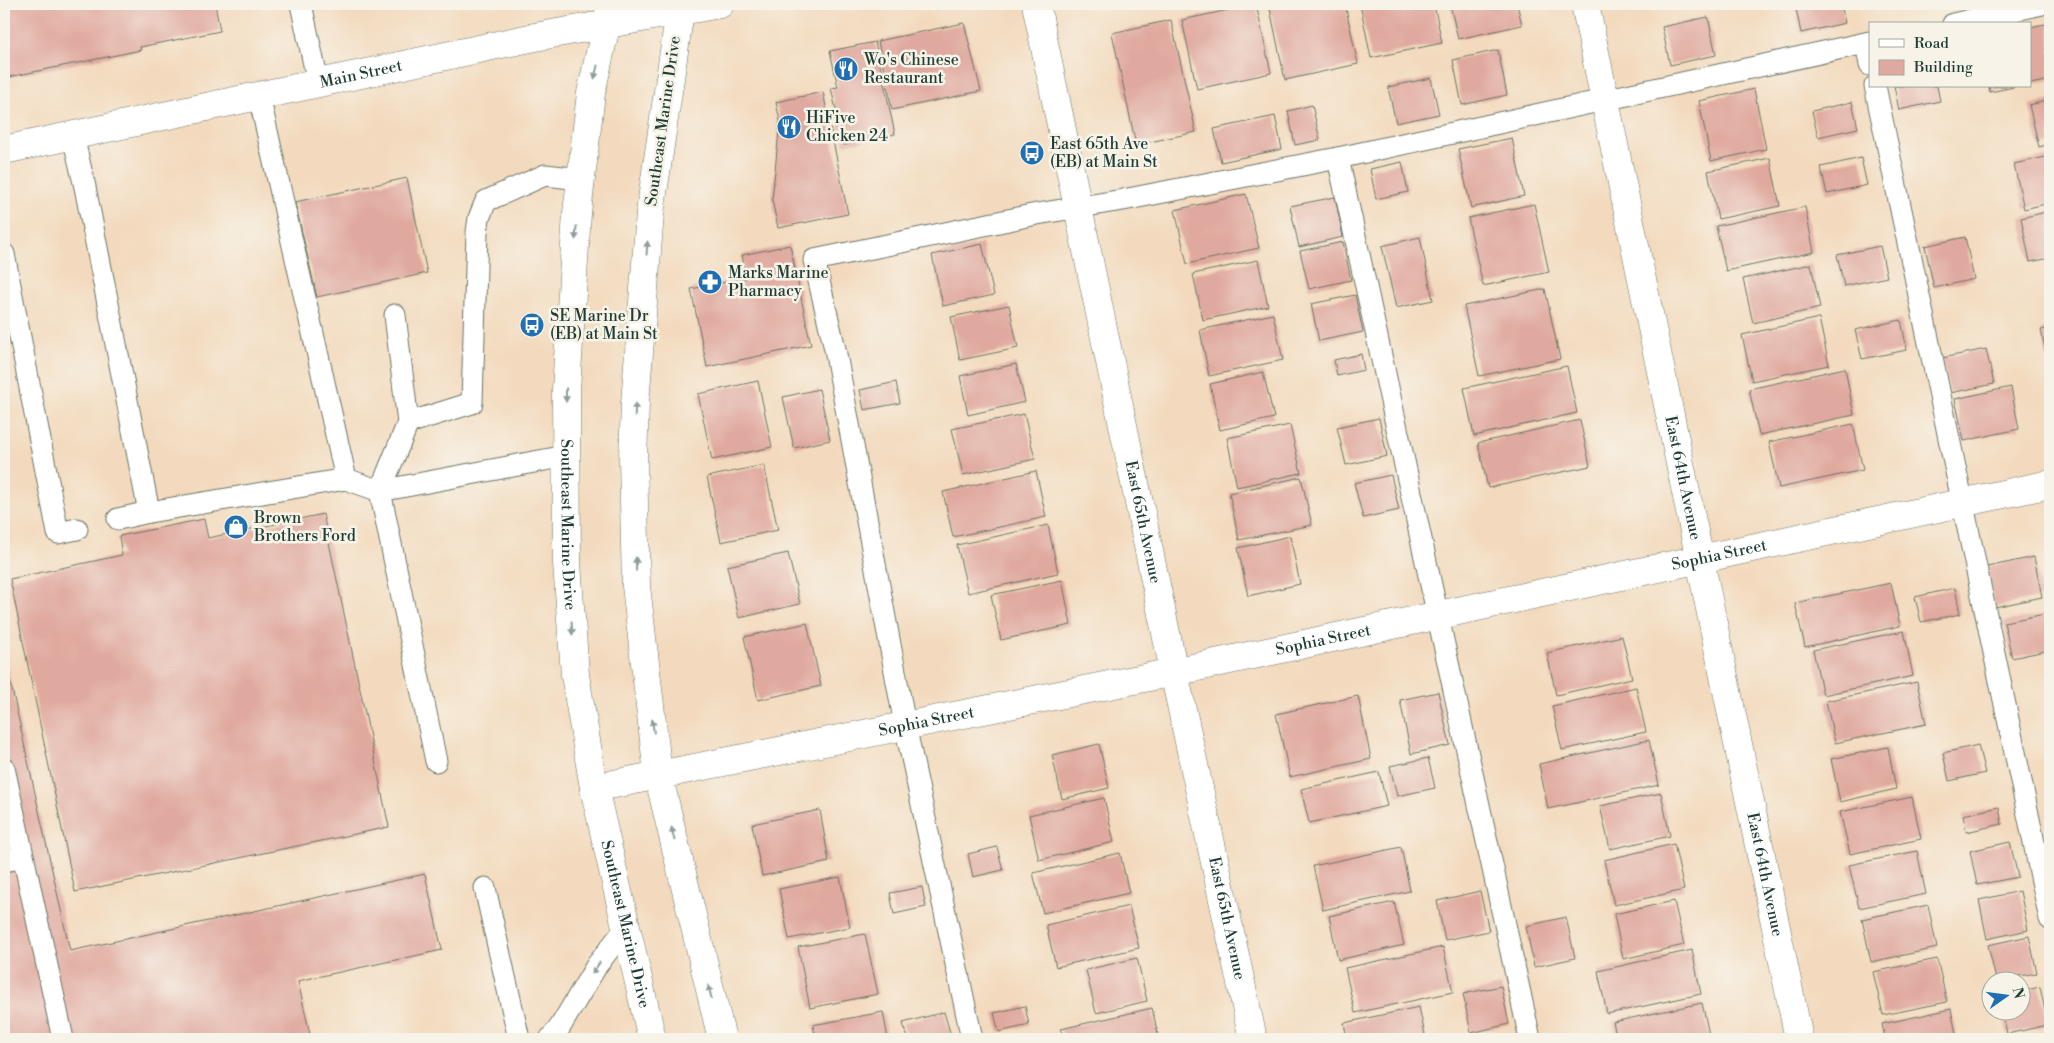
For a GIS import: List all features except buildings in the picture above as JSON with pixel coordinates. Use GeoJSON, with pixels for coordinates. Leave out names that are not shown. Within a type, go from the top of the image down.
{"type":"FeatureCollection","features":[{"type":"Feature","properties":{"kind":"street","name":"Main Street"},"geometry":{"type":"LineString","coordinates":[[4,150],[517,41],[609,14],[720,4]]}},
{"type":"Feature","properties":{"kind":"street","name":"East 65th Avenue"},"geometry":{"type":"LineString","coordinates":[[1036,4],[1174,672],[1253,1039]]}},
{"type":"Feature","properties":{"kind":"street","name":"East 64th Avenue"},"geometry":{"type":"LineString","coordinates":[[1585,4],[1799,1039]]}},
{"type":"Feature","properties":{"kind":"street","name":"Southeast Marine Drive"},"geometry":{"type":"LineString","coordinates":[[681,8],[650,213],[635,403],[633,450],[636,586],[658,774],[722,1039]]}},
{"type":"Feature","properties":{"kind":"street","name":"Southeast Marine Drive"},"geometry":{"type":"LineString","coordinates":[[609,14],[591,92],[577,213],[566,390],[567,563],[575,675],[594,788],[625,929],[652,1039]]}},
{"type":"Feature","properties":{"kind":"street","name":"Sophia Street"},"geometry":{"type":"LineString","coordinates":[[594,788],[1174,672],[1437,614],[1699,560],[2050,484]]}},
{"type":"Feature","properties":{"kind":"lane"},"geometry":{"type":"LineString","coordinates":[[301,4],[318,83]]}},
{"type":"Feature","properties":{"kind":"lane"},"geometry":{"type":"LineString","coordinates":[[1962,22],[2042,4]]}},
{"type":"Feature","properties":{"kind":"lane"},"geometry":{"type":"LineString","coordinates":[[972,1039],[905,725],[835,349],[814,260],[1077,206],[1123,200],[1338,158],[1868,43]]}},
{"type":"Feature","properties":{"kind":"lane"},"geometry":{"type":"LineString","coordinates":[[1875,88],[2050,919]]}},
{"type":"Feature","properties":{"kind":"lane"},"geometry":{"type":"LineString","coordinates":[[259,96],[346,480]]}},
{"type":"Feature","properties":{"kind":"lane"},"geometry":{"type":"LineString","coordinates":[[73,136],[85,187],[149,512]]}},
{"type":"Feature","properties":{"kind":"lane"},"geometry":{"type":"LineString","coordinates":[[1338,158],[1530,1039]]}},
{"type":"Feature","properties":{"kind":"lane"},"geometry":{"type":"LineString","coordinates":[[408,423],[472,403],[477,232],[486,201],[544,175],[582,179]]}},
{"type":"Feature","properties":{"kind":"lane"},"geometry":{"type":"LineString","coordinates":[[4,254],[58,533],[77,529]]}},
{"type":"Feature","properties":{"kind":"lane"},"geometry":{"type":"LineString","coordinates":[[395,315],[408,423],[380,491],[436,760]]}},
{"type":"Feature","properties":{"kind":"lane"},"geometry":{"type":"LineString","coordinates":[[118,519],[149,512],[346,480],[380,491],[566,456]]}},
{"type":"Feature","properties":{"kind":"lane"},"geometry":{"type":"LineString","coordinates":[[4,768],[13,859],[63,1039]]}},
{"type":"Feature","properties":{"kind":"lane"},"geometry":{"type":"LineString","coordinates":[[485,888],[519,1039]]}},
{"type":"Feature","properties":{"kind":"lane"},"geometry":{"type":"LineString","coordinates":[[550,1039],[560,1027],[597,965],[625,929]]}},
{"type":"Feature","properties":{"kind":"place","name":"Wo's Chinese Restaurant"},"geometry":{"type":"Point","coordinates":[846,69]}},
{"type":"Feature","properties":{"kind":"place","name":"HiFive Chicken 24"},"geometry":{"type":"Point","coordinates":[789,127]}},
{"type":"Feature","properties":{"kind":"place","name":"East 65th Ave (EB) at Main St"},"geometry":{"type":"Point","coordinates":[1032,153]}},
{"type":"Feature","properties":{"kind":"place","name":"Marks Marine Pharmacy"},"geometry":{"type":"Point","coordinates":[710,282]}},
{"type":"Feature","properties":{"kind":"place","name":"SE Marine Dr (EB) at Main St"},"geometry":{"type":"Point","coordinates":[532,325]}},
{"type":"Feature","properties":{"kind":"place","name":"Brown Brothers Ford"},"geometry":{"type":"Point","coordinates":[236,527]}}]}
